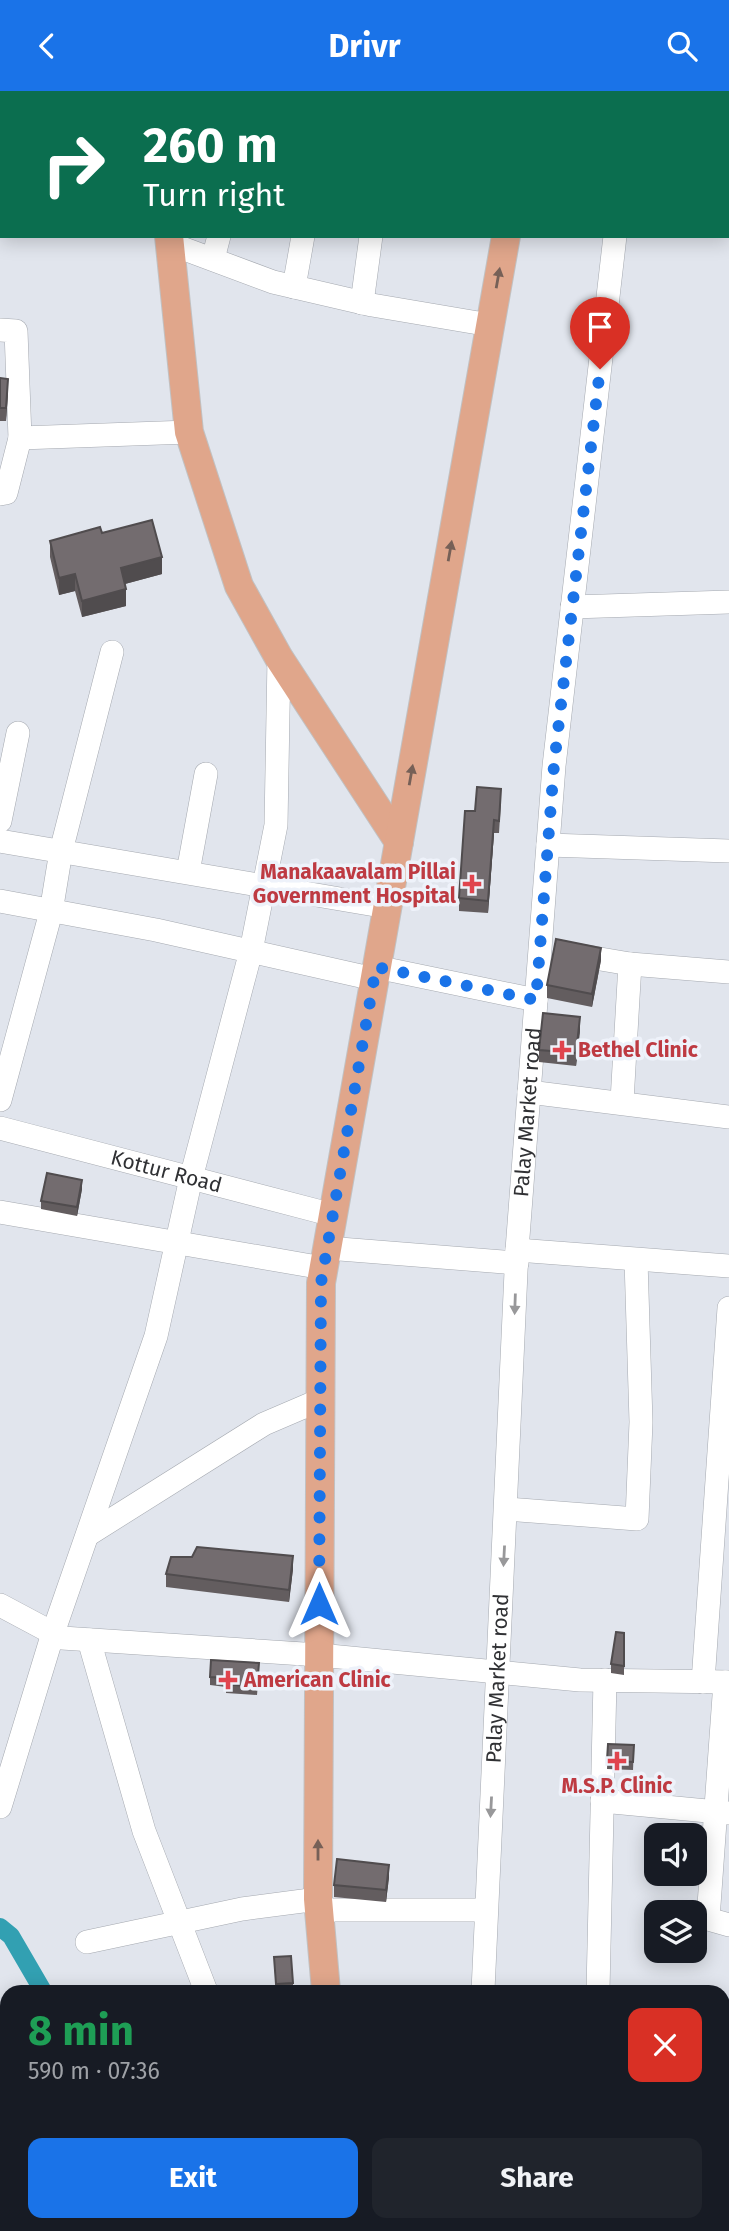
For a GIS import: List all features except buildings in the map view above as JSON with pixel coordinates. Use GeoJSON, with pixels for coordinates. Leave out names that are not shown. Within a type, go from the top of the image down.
{"type":"FeatureCollection","features":[{"type":"Feature","properties":{"kind":"main road"},"geometry":{"type":"LineString","coordinates":[[325,1985],[318,1905],[320,1400],[325,1258],[506,238]]}},
{"type":"Feature","properties":{"kind":"main road"},"geometry":{"type":"LineString","coordinates":[[170,240],[189,432],[239,586],[279,658],[399,842]]}},
{"type":"Feature","properties":{"kind":"street"},"geometry":{"type":"LineString","coordinates":[[213,260],[218,238]]}},
{"type":"Feature","properties":{"kind":"street"},"geometry":{"type":"LineString","coordinates":[[294,287],[303,238]]}},
{"type":"Feature","properties":{"kind":"street"},"geometry":{"type":"LineString","coordinates":[[362,303],[371,238]]}},
{"type":"Feature","properties":{"kind":"street","name":"Palay Market road"},"geometry":{"type":"LineString","coordinates":[[483,1985],[517,1257],[536,1000],[548,845],[572,607],[615,238]]}},
{"type":"Feature","properties":{"kind":"street"},"geometry":{"type":"LineString","coordinates":[[170,240],[213,260],[294,287],[362,303],[490,325]]}},
{"type":"Feature","properties":{"kind":"street"},"geometry":{"type":"LineString","coordinates":[[0,330],[16,331],[20,438],[6,493],[0,495]]}},
{"type":"Feature","properties":{"kind":"street"},"geometry":{"type":"LineString","coordinates":[[20,438],[189,432]]}},
{"type":"Feature","properties":{"kind":"street"},"geometry":{"type":"LineString","coordinates":[[572,607],[729,602]]}},
{"type":"Feature","properties":{"kind":"street"},"geometry":{"type":"LineString","coordinates":[[0,1100],[51,912],[61,851],[112,652]]}},
{"type":"Feature","properties":{"kind":"street"},"geometry":{"type":"LineString","coordinates":[[0,1807],[53,1633],[156,1336],[191,1178],[251,951],[275,825],[279,658]]}},
{"type":"Feature","properties":{"kind":"street"},"geometry":{"type":"LineString","coordinates":[[0,821],[18,733]]}},
{"type":"Feature","properties":{"kind":"street"},"geometry":{"type":"LineString","coordinates":[[188,872],[206,774]]}},
{"type":"Feature","properties":{"kind":"street"},"geometry":{"type":"LineString","coordinates":[[0,841],[387,907]]}},
{"type":"Feature","properties":{"kind":"street"},"geometry":{"type":"LineString","coordinates":[[548,845],[729,851]]}},
{"type":"Feature","properties":{"kind":"street"},"geometry":{"type":"LineString","coordinates":[[0,901],[251,951],[536,1000]]}},
{"type":"Feature","properties":{"kind":"street"},"geometry":{"type":"LineString","coordinates":[[540,949],[631,964],[729,972]]}},
{"type":"Feature","properties":{"kind":"street"},"geometry":{"type":"LineString","coordinates":[[622,1101],[631,964]]}},
{"type":"Feature","properties":{"kind":"street"},"geometry":{"type":"LineString","coordinates":[[529,1093],[622,1101],[729,1117]]}},
{"type":"Feature","properties":{"kind":"street","name":"Kottur Road"},"geometry":{"type":"LineString","coordinates":[[0,1128],[333,1215]]}},
{"type":"Feature","properties":{"kind":"street"},"geometry":{"type":"LineString","coordinates":[[0,1212],[176,1245],[325,1258],[517,1257],[729,1266]]}},
{"type":"Feature","properties":{"kind":"street"},"geometry":{"type":"LineString","coordinates":[[506,1509],[637,1519],[641,1422],[636,1260]]}},
{"type":"Feature","properties":{"kind":"street"},"geometry":{"type":"LineString","coordinates":[[729,1308],[719,1682],[722,1812],[708,1919],[729,1925]]}},
{"type":"Feature","properties":{"kind":"street"},"geometry":{"type":"LineString","coordinates":[[89,1534],[264,1424],[320,1400]]}},
{"type":"Feature","properties":{"kind":"street"},"geometry":{"type":"LineString","coordinates":[[0,1605],[62,1638],[319,1654],[499,1674],[605,1681],[719,1682]]}},
{"type":"Feature","properties":{"kind":"street"},"geometry":{"type":"LineString","coordinates":[[89,1640],[144,1831],[204,1985]]}},
{"type":"Feature","properties":{"kind":"street"},"geometry":{"type":"LineString","coordinates":[[598,1985],[605,1681]]}},
{"type":"Feature","properties":{"kind":"street"},"geometry":{"type":"LineString","coordinates":[[602,1801],[722,1812]]}},
{"type":"Feature","properties":{"kind":"street"},"geometry":{"type":"LineString","coordinates":[[87,1943],[179,1921],[318,1905],[485,1910]]}},
{"type":"Feature","properties":{"kind":"waterway"},"geometry":{"type":"LineString","coordinates":[[0,1927],[11,1936],[40,1985]]}},
{"type":"Feature","properties":{"kind":"place","name":"Manakaavalam Pillai Government Hospital"},"geometry":{"type":"Point","coordinates":[472,884]}},
{"type":"Feature","properties":{"kind":"place","name":"Bethel Clinic"},"geometry":{"type":"Point","coordinates":[562,1050]}},
{"type":"Feature","properties":{"kind":"place","name":"American Clinic"},"geometry":{"type":"Point","coordinates":[228,1680]}},
{"type":"Feature","properties":{"kind":"place","name":"M.S.P. Clinic"},"geometry":{"type":"Point","coordinates":[617,1761]}},
{"type":"Feature","properties":{"kind":"route"},"geometry":{"type":"LineString","coordinates":[[319,1604],[321,1283],[376,967],[536,1000],[554,765],[600,369]]}}]}
